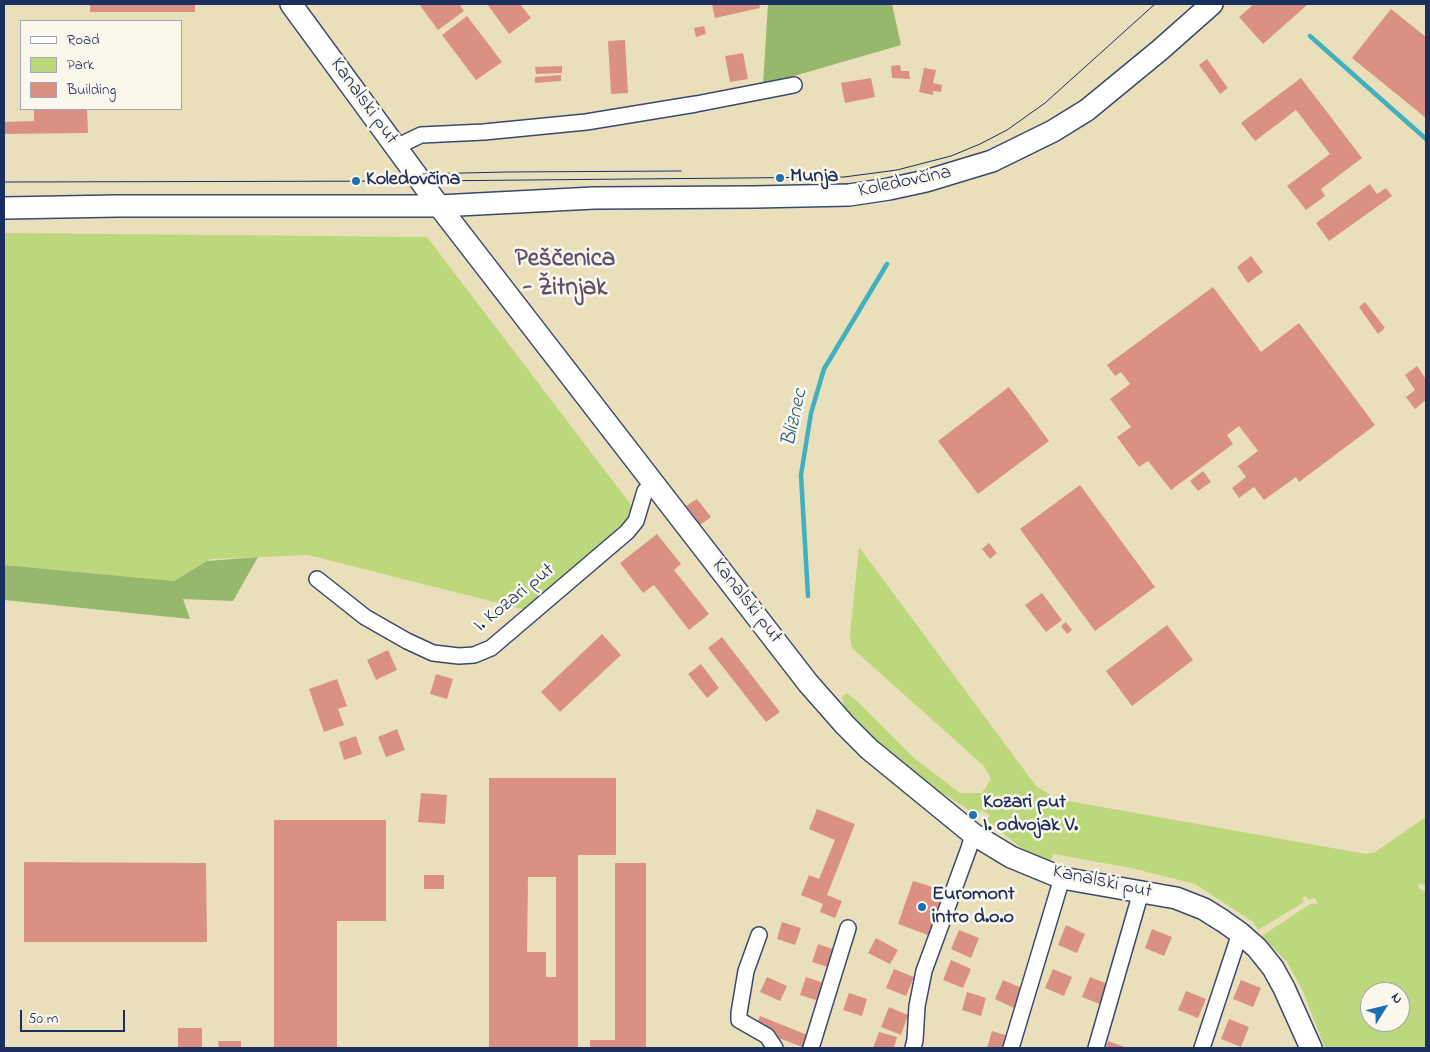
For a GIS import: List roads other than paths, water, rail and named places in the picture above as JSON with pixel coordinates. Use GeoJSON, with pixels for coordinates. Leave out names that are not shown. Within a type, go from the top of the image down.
{"type":"FeatureCollection","features":[{"type":"Feature","properties":{"kind":"street","name":"Kanalski put"},"geometry":{"type":"LineString","coordinates":[[291,4],[439,206],[808,683],[845,725],[869,749],[973,834],[1011,857],[1062,878],[1176,898],[1204,909],[1240,933],[1257,948],[1273,968],[1288,994],[1311,1048]]}},
{"type":"Feature","properties":{"kind":"street","name":"Koledovčina"},"geometry":{"type":"LineString","coordinates":[[4,208],[439,206],[594,198],[849,195],[889,189],[926,181],[992,161],[1053,130],[1087,110],[1212,4]]}},
{"type":"Feature","properties":{"kind":"street"},"geometry":{"type":"LineString","coordinates":[[396,147],[420,135],[484,132],[586,122],[696,104],[794,85]]}},
{"type":"Feature","properties":{"kind":"street","name":"I. Kozari put"},"geometry":{"type":"LineString","coordinates":[[317,579],[365,617],[407,641],[433,653],[459,656],[474,655],[491,648],[628,532],[636,521],[645,491],[654,482]]}},
{"type":"Feature","properties":{"kind":"street"},"geometry":{"type":"LineString","coordinates":[[912,1048],[915,1040],[917,1006],[924,971],[973,834]]}},
{"type":"Feature","properties":{"kind":"street"},"geometry":{"type":"LineString","coordinates":[[1011,1048],[1062,878]]}},
{"type":"Feature","properties":{"kind":"street"},"geometry":{"type":"LineString","coordinates":[[1096,1048],[1141,892]]}},
{"type":"Feature","properties":{"kind":"street"},"geometry":{"type":"LineString","coordinates":[[812,1048],[848,928]]}},
{"type":"Feature","properties":{"kind":"street"},"geometry":{"type":"LineString","coordinates":[[1202,1048],[1240,933]]}},
{"type":"Feature","properties":{"kind":"street"},"geometry":{"type":"LineString","coordinates":[[759,935],[746,971],[739,1020],[767,1036],[775,1048]]}},
{"type":"Feature","properties":{"kind":"waterway"},"geometry":{"type":"LineString","coordinates":[[1310,36],[1426,139]]}},
{"type":"Feature","properties":{"kind":"waterway","name":"Bliznec"},"geometry":{"type":"LineString","coordinates":[[808,596],[801,475],[811,413],[824,369],[887,264]]}},
{"type":"Feature","properties":{"kind":"tram line"},"geometry":{"type":"LineString","coordinates":[[4,182],[844,177],[897,170],[951,156],[1007,130],[1045,103],[1155,4]]}},
{"type":"Feature","properties":{"kind":"tram line"},"geometry":{"type":"LineString","coordinates":[[423,174],[681,171]]}},
{"type":"Feature","properties":{"kind":"place","name":"Munja"},"geometry":{"type":"Point","coordinates":[780,178]}},
{"type":"Feature","properties":{"kind":"place","name":"Koledovčina"},"geometry":{"type":"Point","coordinates":[356,181]}},
{"type":"Feature","properties":{"kind":"place","name":"Kozari put I. odvojak V."},"geometry":{"type":"Point","coordinates":[973,815]}},
{"type":"Feature","properties":{"kind":"place","name":"Euromont intro d.o.o"},"geometry":{"type":"Point","coordinates":[922,907]}},
{"type":"Feature","properties":{"kind":"district","name":"Peščenica - Žitnjak"},"geometry":{"type":"Point","coordinates":[565,276]}}]}
